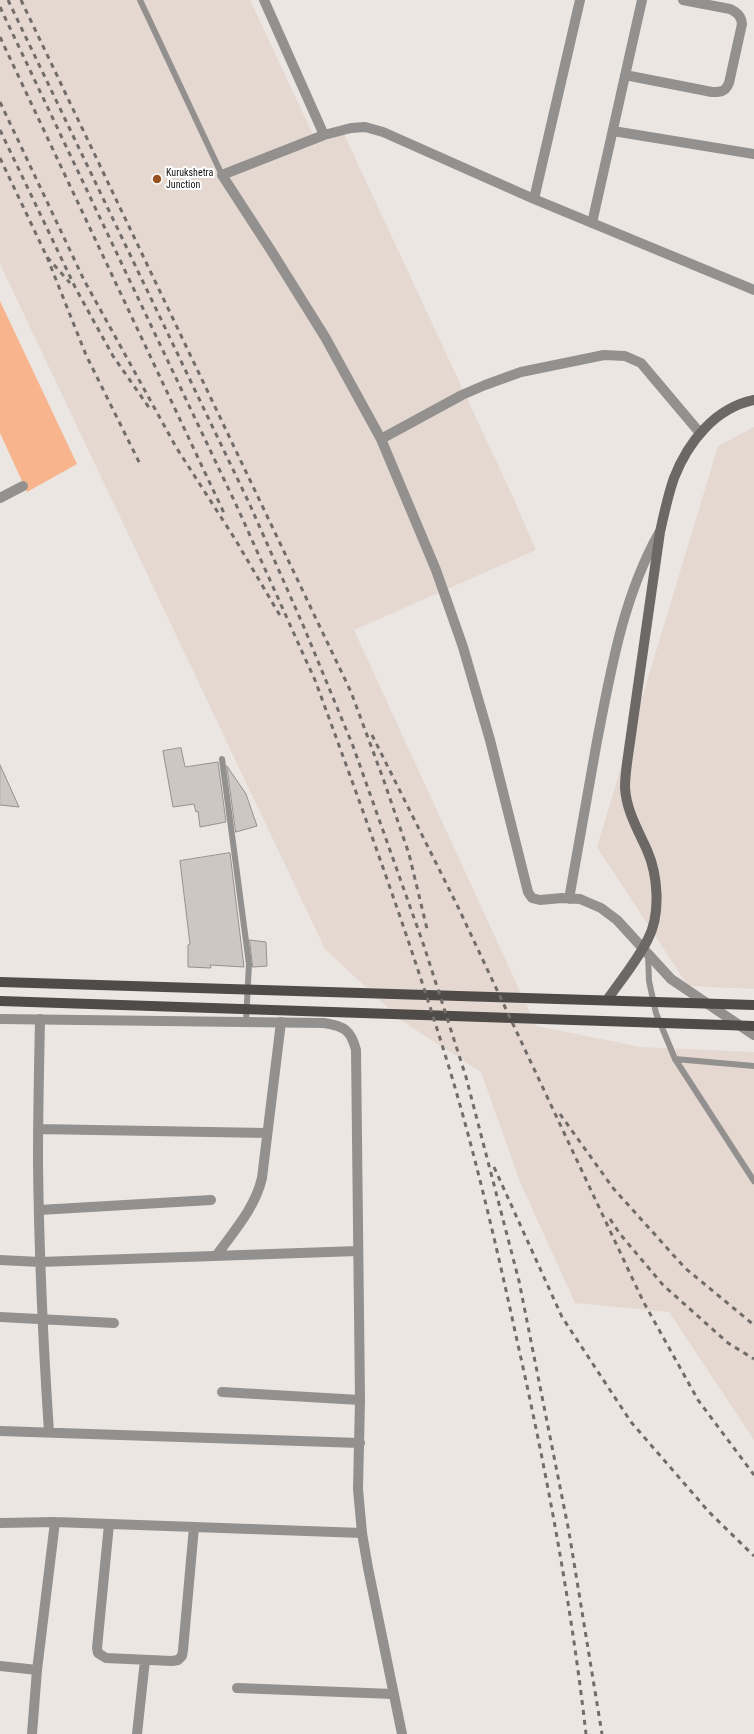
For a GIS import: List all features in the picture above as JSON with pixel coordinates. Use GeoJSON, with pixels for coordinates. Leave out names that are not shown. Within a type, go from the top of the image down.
{"type":"FeatureCollection","features":[{"type":"Feature","properties":{"kind":"main road"},"geometry":{"type":"LineString","coordinates":[[607,1000],[649,938],[654,917],[656,895],[655,875],[647,851],[628,808],[625,788],[627,763],[660,532],[674,478],[682,460],[700,433],[722,412],[754,400]]}},
{"type":"Feature","properties":{"kind":"main road"},"geometry":{"type":"LineString","coordinates":[[0,982],[754,1005]]}},
{"type":"Feature","properties":{"kind":"main road"},"geometry":{"type":"LineString","coordinates":[[0,1000],[754,1026]]}},
{"type":"Feature","properties":{"kind":"street"},"geometry":{"type":"LineString","coordinates":[[264,0],[324,135]]}},
{"type":"Feature","properties":{"kind":"street"},"geometry":{"type":"LineString","coordinates":[[534,199],[580,0]]}},
{"type":"Feature","properties":{"kind":"street"},"geometry":{"type":"LineString","coordinates":[[592,223],[642,0]]}},
{"type":"Feature","properties":{"kind":"street"},"geometry":{"type":"LineString","coordinates":[[625,75],[712,92],[721,92],[726,90],[729,83],[742,24],[741,18],[737,12],[730,9],[683,0]]}},
{"type":"Feature","properties":{"kind":"street"},"geometry":{"type":"LineString","coordinates":[[754,290],[534,199],[384,132],[365,127],[351,128],[324,135],[222,175],[325,337],[381,439],[436,570],[463,647],[490,740],[528,892],[532,898],[540,900],[580,899],[601,908],[617,920],[671,979],[754,1035]]}},
{"type":"Feature","properties":{"kind":"street"},"geometry":{"type":"LineString","coordinates":[[613,131],[754,154]]}},
{"type":"Feature","properties":{"kind":"street"},"geometry":{"type":"LineString","coordinates":[[381,439],[462,395],[521,372],[604,355],[625,356],[641,363],[700,433]]}},
{"type":"Feature","properties":{"kind":"street"},"geometry":{"type":"LineString","coordinates":[[0,498],[23,486]]}},
{"type":"Feature","properties":{"kind":"street"},"geometry":{"type":"LineString","coordinates":[[569,899],[609,676],[629,599],[645,558],[660,532]]}},
{"type":"Feature","properties":{"kind":"street"},"geometry":{"type":"LineString","coordinates":[[0,1019],[324,1023],[339,1025],[347,1031],[353,1039],[356,1050],[360,1400],[358,1489],[362,1533],[402,1734]]}},
{"type":"Feature","properties":{"kind":"street"},"geometry":{"type":"LineString","coordinates":[[40,1019],[38,1129],[40,1262],[49,1432]]}},
{"type":"Feature","properties":{"kind":"street"},"geometry":{"type":"LineString","coordinates":[[216,1256],[255,1200],[262,1178],[281,1022]]}},
{"type":"Feature","properties":{"kind":"street"},"geometry":{"type":"LineString","coordinates":[[38,1129],[267,1133]]}},
{"type":"Feature","properties":{"kind":"street"},"geometry":{"type":"LineString","coordinates":[[39,1210],[211,1200]]}},
{"type":"Feature","properties":{"kind":"street"},"geometry":{"type":"LineString","coordinates":[[0,1260],[40,1262],[358,1251]]}},
{"type":"Feature","properties":{"kind":"street"},"geometry":{"type":"LineString","coordinates":[[0,1317],[114,1323]]}},
{"type":"Feature","properties":{"kind":"street"},"geometry":{"type":"LineString","coordinates":[[222,1392],[360,1400]]}},
{"type":"Feature","properties":{"kind":"street"},"geometry":{"type":"LineString","coordinates":[[0,1430],[360,1443]]}},
{"type":"Feature","properties":{"kind":"street"},"geometry":{"type":"LineString","coordinates":[[0,1523],[55,1522],[362,1533]]}},
{"type":"Feature","properties":{"kind":"street"},"geometry":{"type":"LineString","coordinates":[[32,1734],[37,1670],[55,1522]]}},
{"type":"Feature","properties":{"kind":"street"},"geometry":{"type":"LineString","coordinates":[[109,1524],[97,1648],[98,1653],[106,1658],[172,1661],[178,1660],[182,1656],[194,1527]]}},
{"type":"Feature","properties":{"kind":"street"},"geometry":{"type":"LineString","coordinates":[[137,1734],[145,1660]]}},
{"type":"Feature","properties":{"kind":"street"},"geometry":{"type":"LineString","coordinates":[[0,1666],[37,1670]]}},
{"type":"Feature","properties":{"kind":"street"},"geometry":{"type":"LineString","coordinates":[[237,1688],[393,1694]]}},
{"type":"Feature","properties":{"kind":"lane"},"geometry":{"type":"LineString","coordinates":[[140,0],[222,175]]}},
{"type":"Feature","properties":{"kind":"lane"},"geometry":{"type":"LineString","coordinates":[[222,759],[249,964],[246,1021]]}},
{"type":"Feature","properties":{"kind":"lane"},"geometry":{"type":"LineString","coordinates":[[648,954],[649,981],[656,1013],[675,1059],[754,1181]]}},
{"type":"Feature","properties":{"kind":"lane"},"geometry":{"type":"LineString","coordinates":[[675,1059],[754,1066]]}},
{"type":"Feature","properties":{"kind":"shaded area"},"geometry":{"type":"Polygon","coordinates":[[[0,0],[250,0],[317,143],[344,134],[512,495],[536,550],[354,630],[536,1026],[641,1047],[754,1052],[754,1440],[669,1312],[575,1303],[520,1182],[481,1072],[402,1021],[325,949],[0,264],[0,0]]]}},
{"type":"Feature","properties":{"kind":"shaded area"},"geometry":{"type":"Polygon","coordinates":[[[0,301],[77,464],[27,492],[0,433],[0,301]]]}},
{"type":"Feature","properties":{"kind":"shaded area"},"geometry":{"type":"Polygon","coordinates":[[[754,427],[754,989],[688,986],[597,847],[718,446],[754,427]]]}},
{"type":"Feature","properties":{"kind":"building"},"geometry":{"type":"Polygon","coordinates":[[[181,748],[185,767],[218,762],[226,822],[200,827],[198,811],[196,812],[194,804],[173,807],[163,751],[181,748]]]}},
{"type":"Feature","properties":{"kind":"building"},"geometry":{"type":"Polygon","coordinates":[[[0,765],[19,807],[0,805],[0,765]]]}},
{"type":"Feature","properties":{"kind":"building"},"geometry":{"type":"Polygon","coordinates":[[[227,766],[246,794],[257,826],[236,832],[227,766]]]}},
{"type":"Feature","properties":{"kind":"building"},"geometry":{"type":"Polygon","coordinates":[[[230,853],[244,967],[210,965],[211,968],[188,967],[188,945],[190,944],[180,861],[230,853]]]}},
{"type":"Feature","properties":{"kind":"building"},"geometry":{"type":"Polygon","coordinates":[[[250,940],[266,942],[267,966],[253,967],[250,940]]]}},
{"type":"Feature","properties":{"kind":"railway"},"geometry":{"type":"LineString","coordinates":[[8,0],[250,505],[303,625],[353,746],[424,946],[466,1077],[519,1281],[569,1532],[602,1734]]}},
{"type":"Feature","properties":{"kind":"railway"},"geometry":{"type":"LineString","coordinates":[[21,0],[351,692],[409,854],[428,933]]}},
{"type":"Feature","properties":{"kind":"railway"},"geometry":{"type":"LineString","coordinates":[[0,7],[239,511],[315,680],[405,931],[454,1084],[504,1279],[539,1442],[566,1587],[586,1734]]}},
{"type":"Feature","properties":{"kind":"railway"},"geometry":{"type":"LineString","coordinates":[[0,37],[224,513]]}},
{"type":"Feature","properties":{"kind":"railway"},"geometry":{"type":"LineString","coordinates":[[0,102],[84,280],[176,447],[235,539],[282,619]]}},
{"type":"Feature","properties":{"kind":"railway"},"geometry":{"type":"LineString","coordinates":[[0,130],[76,289],[113,356],[150,409]]}},
{"type":"Feature","properties":{"kind":"railway"},"geometry":{"type":"LineString","coordinates":[[0,158],[47,257],[70,283]]}},
{"type":"Feature","properties":{"kind":"railway"},"geometry":{"type":"LineString","coordinates":[[47,257],[86,355],[141,466]]}},
{"type":"Feature","properties":{"kind":"railway"},"geometry":{"type":"LineString","coordinates":[[372,735],[458,907],[643,1301],[698,1400],[754,1475]]}},
{"type":"Feature","properties":{"kind":"railway"},"geometry":{"type":"LineString","coordinates":[[560,1114],[613,1188],[685,1268],[754,1325]]}},
{"type":"Feature","properties":{"kind":"railway"},"geometry":{"type":"LineString","coordinates":[[494,1167],[562,1317],[631,1422],[709,1512],[754,1556]]}},
{"type":"Feature","properties":{"kind":"railway"},"geometry":{"type":"LineString","coordinates":[[610,1219],[620,1234],[663,1285],[728,1343],[754,1359]]}},
{"type":"Feature","properties":{"kind":"place","name":"Kurukshetra Junction"},"geometry":{"type":"Point","coordinates":[157,179]}}]}
